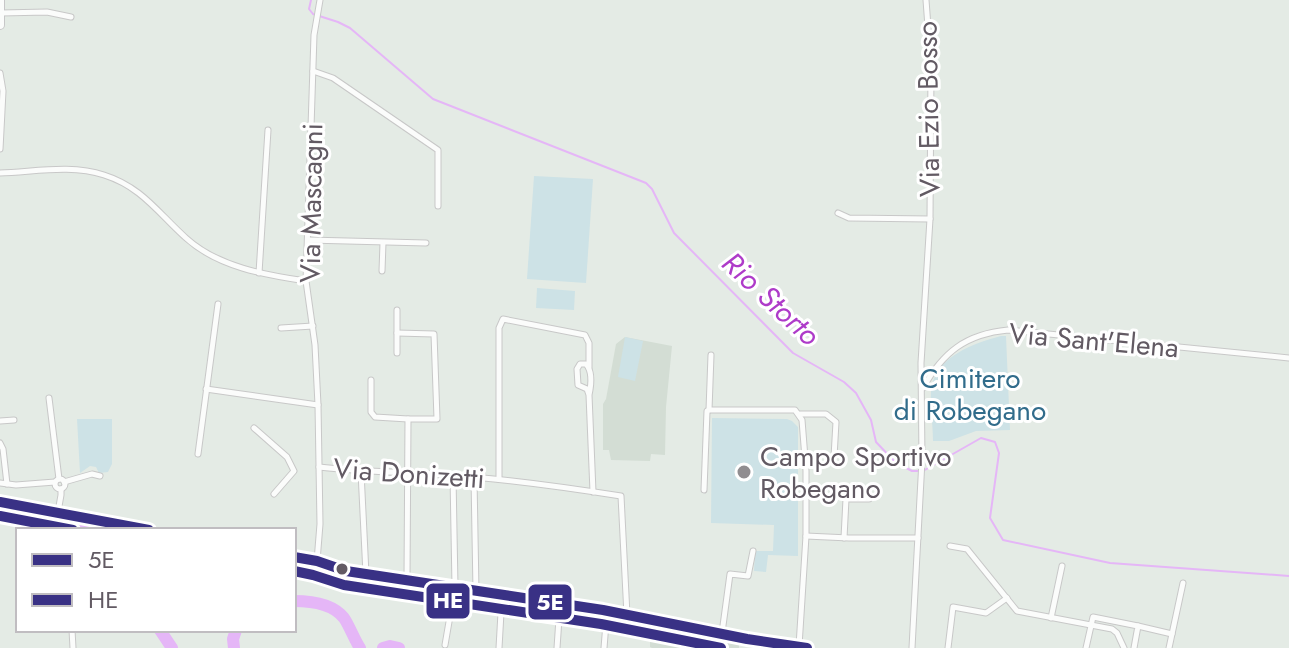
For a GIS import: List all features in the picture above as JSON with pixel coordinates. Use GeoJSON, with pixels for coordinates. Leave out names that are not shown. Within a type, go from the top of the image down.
{"type":"FeatureCollection","features":[{"type":"Feature","properties":{"kind":"main road"},"geometry":{"type":"LineString","coordinates":[[0,0],[0,25]]}},
{"type":"Feature","properties":{"kind":"main road"},"geometry":{"type":"LineString","coordinates":[[0,502],[138,528]]}},
{"type":"Feature","properties":{"kind":"main road"},"geometry":{"type":"LineString","coordinates":[[296,557],[346,571],[607,611],[767,645],[803,647]]}},
{"type":"Feature","properties":{"kind":"street","name":"Via Mascagni"},"geometry":{"type":"LineString","coordinates":[[317,561],[320,538],[318,405],[313,326],[306,281],[313,71],[316,15],[320,0]]}},
{"type":"Feature","properties":{"kind":"street","name":"Via Ezio Bosso"},"geometry":{"type":"LineString","coordinates":[[918,538],[922,460],[921,363],[930,219],[931,67],[926,0]]}},
{"type":"Feature","properties":{"kind":"street"},"geometry":{"type":"LineString","coordinates":[[0,13],[47,12],[71,17]]}},
{"type":"Feature","properties":{"kind":"street"},"geometry":{"type":"LineString","coordinates":[[313,71],[333,78],[438,150],[438,206]]}},
{"type":"Feature","properties":{"kind":"street"},"geometry":{"type":"LineString","coordinates":[[0,73],[3,91],[0,149]]}},
{"type":"Feature","properties":{"kind":"street"},"geometry":{"type":"LineString","coordinates":[[259,273],[268,130]]}},
{"type":"Feature","properties":{"kind":"street"},"geometry":{"type":"LineString","coordinates":[[0,173],[83,170],[105,175],[142,194],[187,239],[206,252],[259,273],[306,281]]}},
{"type":"Feature","properties":{"kind":"street","name":"Via Ezio Bosso"},"geometry":{"type":"LineString","coordinates":[[838,213],[849,218],[930,219]]}},
{"type":"Feature","properties":{"kind":"street"},"geometry":{"type":"LineString","coordinates":[[308,240],[426,243]]}},
{"type":"Feature","properties":{"kind":"street"},"geometry":{"type":"LineString","coordinates":[[382,271],[383,243]]}},
{"type":"Feature","properties":{"kind":"street"},"geometry":{"type":"LineString","coordinates":[[198,454],[218,304]]}},
{"type":"Feature","properties":{"kind":"street"},"geometry":{"type":"LineString","coordinates":[[397,310],[397,353]]}},
{"type":"Feature","properties":{"kind":"street","name":"Via Donizetti"},"geometry":{"type":"LineString","coordinates":[[499,479],[500,322],[506,319],[585,335],[589,343],[589,367]]}},
{"type":"Feature","properties":{"kind":"street"},"geometry":{"type":"LineString","coordinates":[[281,328],[313,326]]}},
{"type":"Feature","properties":{"kind":"street","name":"Via Sant'Elena"},"geometry":{"type":"LineString","coordinates":[[923,389],[932,372],[961,344],[988,332],[1008,330],[1289,358]]}},
{"type":"Feature","properties":{"kind":"street"},"geometry":{"type":"LineString","coordinates":[[371,380],[371,412],[375,417],[437,419],[434,334],[397,333]]}},
{"type":"Feature","properties":{"kind":"street"},"geometry":{"type":"LineString","coordinates":[[704,490],[711,355]]}},
{"type":"Feature","properties":{"kind":"street"},"geometry":{"type":"LineString","coordinates":[[589,395],[589,367],[580,364],[577,369],[578,385],[587,389],[589,395],[593,492]]}},
{"type":"Feature","properties":{"kind":"street"},"geometry":{"type":"LineString","coordinates":[[206,389],[318,405]]}},
{"type":"Feature","properties":{"kind":"street"},"geometry":{"type":"LineString","coordinates":[[49,398],[59,481],[57,488],[61,489],[58,513]]}},
{"type":"Feature","properties":{"kind":"street"},"geometry":{"type":"LineString","coordinates":[[709,410],[795,410],[800,414],[806,471],[803,647]]}},
{"type":"Feature","properties":{"kind":"street"},"geometry":{"type":"LineString","coordinates":[[800,414],[826,414],[836,422],[834,457]]}},
{"type":"Feature","properties":{"kind":"street"},"geometry":{"type":"LineString","coordinates":[[407,580],[408,419]]}},
{"type":"Feature","properties":{"kind":"street"},"geometry":{"type":"LineString","coordinates":[[0,421],[14,420]]}},
{"type":"Feature","properties":{"kind":"street"},"geometry":{"type":"LineString","coordinates":[[254,428],[287,457],[294,471],[274,494]]}},
{"type":"Feature","properties":{"kind":"street"},"geometry":{"type":"LineString","coordinates":[[0,443],[3,449],[4,484],[59,481],[92,474],[100,476]]}},
{"type":"Feature","properties":{"kind":"street","name":"Via Donizetti"},"geometry":{"type":"LineString","coordinates":[[319,467],[499,479],[621,496],[627,616]]}},
{"type":"Feature","properties":{"kind":"street"},"geometry":{"type":"LineString","coordinates":[[361,472],[366,574]]}},
{"type":"Feature","properties":{"kind":"street"},"geometry":{"type":"LineString","coordinates":[[445,645],[455,587],[453,476]]}},
{"type":"Feature","properties":{"kind":"street"},"geometry":{"type":"LineString","coordinates":[[474,478],[476,591]]}},
{"type":"Feature","properties":{"kind":"street"},"geometry":{"type":"LineString","coordinates":[[844,538],[846,499],[869,499]]}},
{"type":"Feature","properties":{"kind":"street"},"geometry":{"type":"LineString","coordinates":[[806,536],[918,538],[912,648]]}},
{"type":"Feature","properties":{"kind":"street"},"geometry":{"type":"LineString","coordinates":[[950,546],[967,549],[1017,611],[1112,629],[1124,648]]}},
{"type":"Feature","properties":{"kind":"street"},"geometry":{"type":"LineString","coordinates":[[722,634],[730,574],[748,576],[753,551]]}},
{"type":"Feature","properties":{"kind":"street"},"geometry":{"type":"LineString","coordinates":[[1051,618],[1062,566]]}},
{"type":"Feature","properties":{"kind":"street"},"geometry":{"type":"LineString","coordinates":[[1169,648],[1183,583]]}},
{"type":"Feature","properties":{"kind":"street"},"geometry":{"type":"LineString","coordinates":[[499,648],[502,595]]}},
{"type":"Feature","properties":{"kind":"street"},"geometry":{"type":"LineString","coordinates":[[948,648],[953,607],[986,613],[1007,598]]}},
{"type":"Feature","properties":{"kind":"street"},"geometry":{"type":"LineString","coordinates":[[557,648],[560,604]]}},
{"type":"Feature","properties":{"kind":"street"},"geometry":{"type":"LineString","coordinates":[[604,648],[607,611]]}},
{"type":"Feature","properties":{"kind":"street"},"geometry":{"type":"LineString","coordinates":[[1086,648],[1093,617],[1172,634]]}},
{"type":"Feature","properties":{"kind":"street"},"geometry":{"type":"LineString","coordinates":[[1134,648],[1138,626]]}},
{"type":"Feature","properties":{"kind":"shaded area"},"geometry":{"type":"Polygon","coordinates":[[[625,337],[672,346],[665,455],[651,454],[650,461],[611,460],[609,450],[603,450],[603,404],[616,344],[625,337]]]}},
{"type":"Feature","properties":{"kind":"shaded area"},"geometry":{"type":"Polygon","coordinates":[[[650,628],[739,645],[739,648],[652,648],[650,628]]]}},
{"type":"Feature","properties":{"kind":"green space"},"geometry":{"type":"Polygon","coordinates":[[[534,176],[593,179],[586,283],[527,279],[534,176]]]}},
{"type":"Feature","properties":{"kind":"green space"},"geometry":{"type":"Polygon","coordinates":[[[537,288],[575,291],[574,310],[536,308],[537,288]]]}},
{"type":"Feature","properties":{"kind":"green space","name":"Cimitero di Robegano"},"geometry":{"type":"Polygon","coordinates":[[[1006,336],[1010,430],[976,431],[949,441],[933,441],[931,391],[939,369],[957,353],[1006,336]]]}},
{"type":"Feature","properties":{"kind":"green space"},"geometry":{"type":"Polygon","coordinates":[[[625,337],[643,341],[635,381],[618,377],[625,337]]]}},
{"type":"Feature","properties":{"kind":"green space"},"geometry":{"type":"Polygon","coordinates":[[[712,418],[787,419],[798,427],[798,556],[768,555],[766,572],[754,571],[755,551],[773,551],[774,525],[711,523],[712,418]]]}},
{"type":"Feature","properties":{"kind":"green space"},"geometry":{"type":"Polygon","coordinates":[[[77,419],[112,419],[112,464],[108,472],[99,473],[96,467],[90,466],[80,473],[77,419]]]}},
{"type":"Feature","properties":{"kind":"waterway","name":"Rio Storto"},"geometry":{"type":"LineString","coordinates":[[311,0],[309,9],[313,14],[350,28],[433,99],[646,183],[674,233],[793,353],[844,382],[856,393],[871,420],[876,442],[895,462],[912,471],[923,471],[981,438],[995,442],[999,453],[990,518],[1003,540],[1110,563],[1289,576]]}},
{"type":"Feature","properties":{"kind":"waterway"},"geometry":{"type":"LineString","coordinates":[[0,513],[83,528]]}},
{"type":"Feature","properties":{"kind":"waterway"},"geometry":{"type":"LineString","coordinates":[[296,601],[334,609],[346,622],[360,648]]}},
{"type":"Feature","properties":{"kind":"waterway"},"geometry":{"type":"LineString","coordinates":[[161,632],[172,648]]}},
{"type":"Feature","properties":{"kind":"waterway"},"geometry":{"type":"LineString","coordinates":[[234,648],[235,632]]}},
{"type":"Feature","properties":{"kind":"waterway"},"geometry":{"type":"LineString","coordinates":[[383,648],[399,648]]}},
{"type":"Feature","properties":{"kind":"transit line","name":"5E"},"geometry":{"type":"LineString","coordinates":[[0,502],[138,528]]}},
{"type":"Feature","properties":{"kind":"transit line","name":"HE"},"geometry":{"type":"LineString","coordinates":[[0,516],[63,528]]}},
{"type":"Feature","properties":{"kind":"transit line","name":"5E"},"geometry":{"type":"LineString","coordinates":[[296,557],[346,571],[603,610],[807,648]]}},
{"type":"Feature","properties":{"kind":"transit line","name":"HE"},"geometry":{"type":"LineString","coordinates":[[296,571],[344,585],[601,624],[721,648]]}},
{"type":"Feature","properties":{"kind":"place","name":"Campo Sportivo Robegano"},"geometry":{"type":"Point","coordinates":[744,472]}}]}
